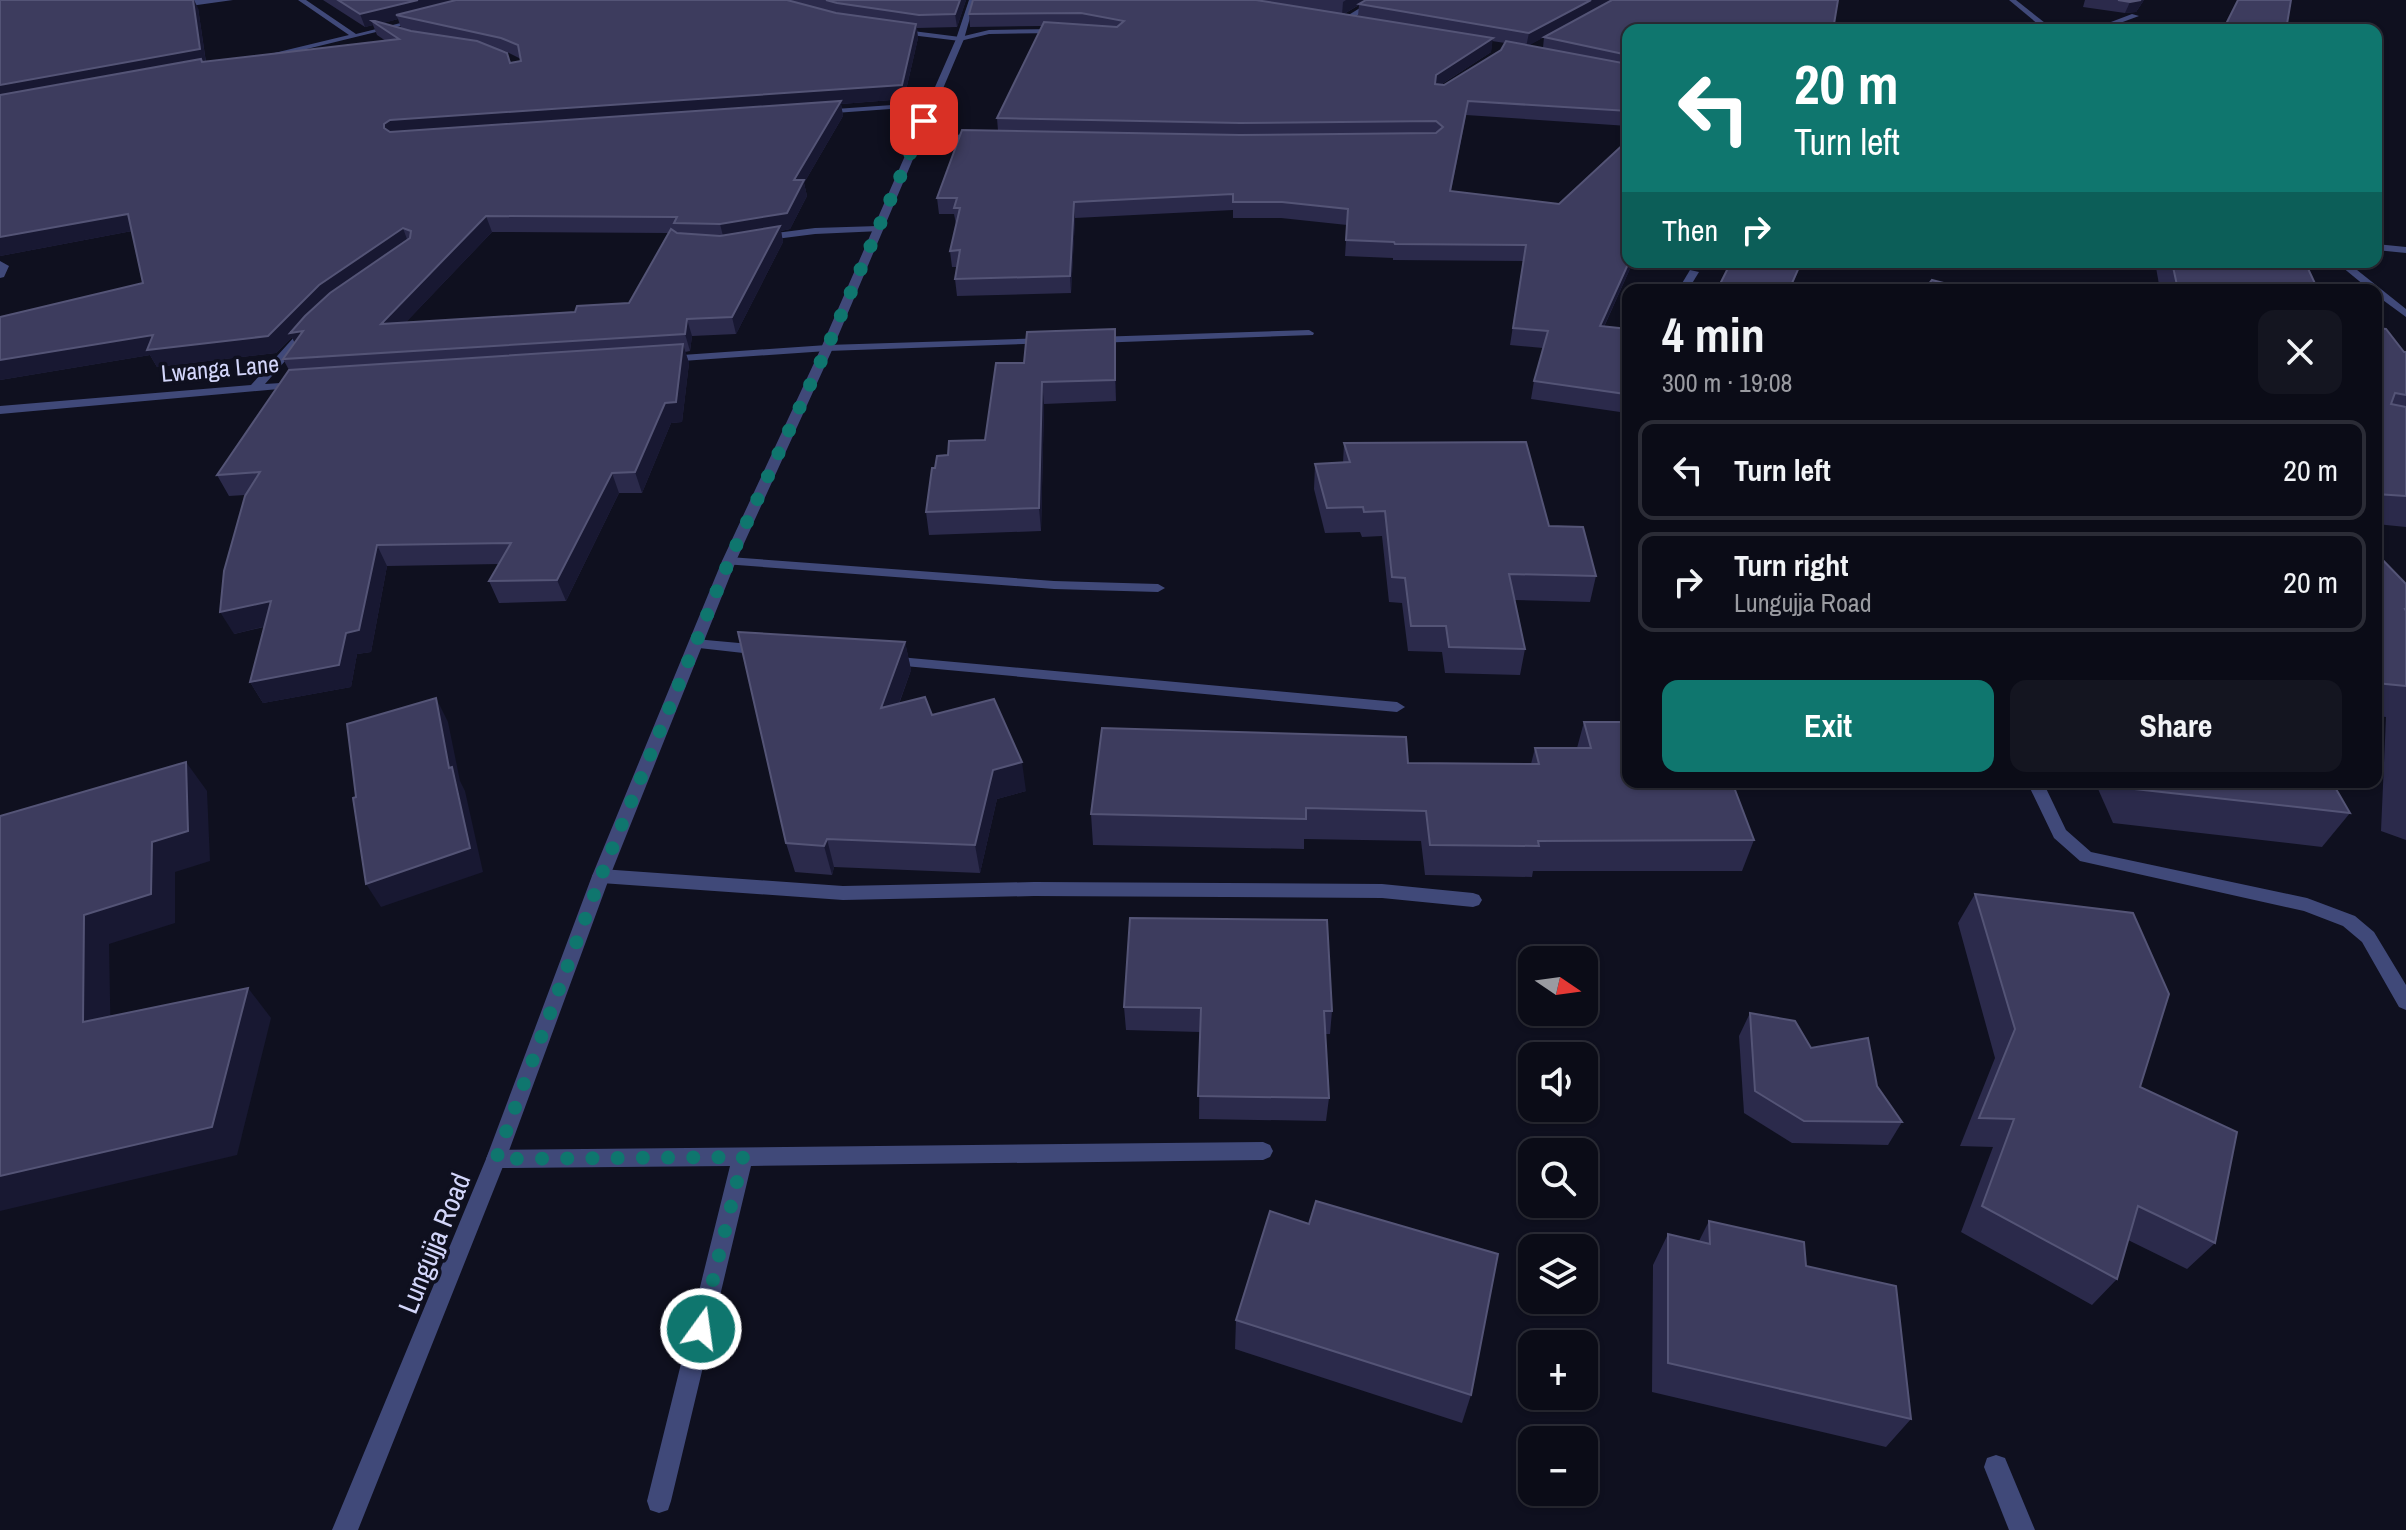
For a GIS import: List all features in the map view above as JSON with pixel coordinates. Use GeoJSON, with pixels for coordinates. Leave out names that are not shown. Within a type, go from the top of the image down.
{"type":"FeatureCollection","features":[{"type":"Feature","properties":{"kind":"street"},"geometry":{"type":"LineString","coordinates":[[186,0],[190,4],[200,5],[230,0]]}},
{"type":"Feature","properties":{"kind":"street"},"geometry":{"type":"LineString","coordinates":[[301,0],[355,36]]}},
{"type":"Feature","properties":{"kind":"street","name":"Lungujja Road"},"geometry":{"type":"LineString","coordinates":[[345,1530],[496,1159],[601,876],[729,561],[827,348],[960,39],[972,0]]}},
{"type":"Feature","properties":{"kind":"street"},"geometry":{"type":"LineString","coordinates":[[1346,19],[1378,0]]}},
{"type":"Feature","properties":{"kind":"street"},"geometry":{"type":"LineString","coordinates":[[2012,0],[2042,24]]}},
{"type":"Feature","properties":{"kind":"street"},"geometry":{"type":"LineString","coordinates":[[2112,24],[2135,16]]}},
{"type":"Feature","properties":{"kind":"street"},"geometry":{"type":"LineString","coordinates":[[1331,17],[1362,22]]}},
{"type":"Feature","properties":{"kind":"street"},"geometry":{"type":"LineString","coordinates":[[252,60],[425,19]]}},
{"type":"Feature","properties":{"kind":"street"},"geometry":{"type":"LineString","coordinates":[[880,28],[960,39],[989,32],[1069,31]]}},
{"type":"Feature","properties":{"kind":"street"},"geometry":{"type":"LineString","coordinates":[[381,30],[399,37]]}},
{"type":"Feature","properties":{"kind":"street"},"geometry":{"type":"LineString","coordinates":[[807,113],[932,104]]}},
{"type":"Feature","properties":{"kind":"street"},"geometry":{"type":"LineString","coordinates":[[917,137],[993,138]]}},
{"type":"Feature","properties":{"kind":"street"},"geometry":{"type":"LineString","coordinates":[[749,240],[815,231],[878,229]]}},
{"type":"Feature","properties":{"kind":"street"},"geometry":{"type":"LineString","coordinates":[[2382,248],[2406,250]]}},
{"type":"Feature","properties":{"kind":"street"},"geometry":{"type":"LineString","coordinates":[[0,264],[4,266],[0,275]]}},
{"type":"Feature","properties":{"kind":"street"},"geometry":{"type":"LineString","coordinates":[[2348,268],[2368,284]]}},
{"type":"Feature","properties":{"kind":"street"},"geometry":{"type":"LineString","coordinates":[[1687,284],[1694,272]]}},
{"type":"Feature","properties":{"kind":"street"},"geometry":{"type":"LineString","coordinates":[[2382,295],[2406,314]]}},
{"type":"Feature","properties":{"kind":"street"},"geometry":{"type":"LineString","coordinates":[[256,387],[315,321]]}},
{"type":"Feature","properties":{"kind":"street"},"geometry":{"type":"LineString","coordinates":[[1076,340],[1309,333]]}},
{"type":"Feature","properties":{"kind":"street"},"geometry":{"type":"LineString","coordinates":[[655,360],[827,348],[1060,341]]}},
{"type":"Feature","properties":{"kind":"street","name":"Lwanga Lane"},"geometry":{"type":"LineString","coordinates":[[0,410],[315,383]]}},
{"type":"Feature","properties":{"kind":"street"},"geometry":{"type":"LineString","coordinates":[[729,561],[1054,585],[1158,588]]}},
{"type":"Feature","properties":{"kind":"street"},"geometry":{"type":"LineString","coordinates":[[695,644],[773,651]]}},
{"type":"Feature","properties":{"kind":"street"},"geometry":{"type":"LineString","coordinates":[[866,659],[1397,707]]}},
{"type":"Feature","properties":{"kind":"street"},"geometry":{"type":"LineString","coordinates":[[2038,788],[2056,831],[2075,851],[2086,857],[2307,905],[2349,921],[2368,937],[2406,1002]]}},
{"type":"Feature","properties":{"kind":"street"},"geometry":{"type":"LineString","coordinates":[[601,876],[843,893],[1034,889],[1366,891],[1473,900]]}},
{"type":"Feature","properties":{"kind":"street"},"geometry":{"type":"LineString","coordinates":[[496,1159],[1263,1151]]}},
{"type":"Feature","properties":{"kind":"street"},"geometry":{"type":"LineString","coordinates":[[659,1501],[743,1157]]}},
{"type":"Feature","properties":{"kind":"street"},"geometry":{"type":"LineString","coordinates":[[1996,1467],[2022,1530]]}},
{"type":"Feature","properties":{"kind":"building"},"geometry":{"type":"Polygon","coordinates":[[[0,0],[193,0],[200,49],[0,85],[0,0]]]}},
{"type":"Feature","properties":{"kind":"building"},"geometry":{"type":"Polygon","coordinates":[[[338,0],[418,0],[360,14],[338,0]]]}},
{"type":"Feature","properties":{"kind":"building"},"geometry":{"type":"Polygon","coordinates":[[[456,0],[787,0],[836,13],[916,24],[902,85],[390,120],[384,124],[390,132],[841,101],[794,180],[804,180],[787,213],[720,224],[674,223],[677,217],[486,216],[381,324],[575,312],[577,306],[629,303],[671,229],[677,233],[720,236],[780,226],[732,317],[687,319],[685,334],[283,359],[303,331],[290,333],[305,316],[330,293],[410,238],[411,231],[403,228],[319,285],[268,336],[147,350],[153,335],[0,360],[0,317],[143,283],[128,214],[0,237],[0,95],[201,59],[202,62],[399,39],[372,21],[411,31],[477,41],[507,53],[510,63],[521,61],[518,45],[501,38],[396,15],[456,0]]]}},
{"type":"Feature","properties":{"kind":"building"},"geometry":{"type":"Polygon","coordinates":[[[826,0],[960,0],[955,14],[919,15],[826,0]]]}},
{"type":"Feature","properties":{"kind":"building"},"geometry":{"type":"Polygon","coordinates":[[[973,0],[1256,0],[1493,38],[1436,75],[1435,84],[1444,85],[1501,50],[1506,41],[1622,63],[1622,111],[1468,101],[1450,191],[1559,204],[1622,146],[1622,268],[1626,268],[1600,326],[1622,328],[1622,394],[1534,381],[1548,331],[1513,328],[1526,245],[1395,244],[1346,240],[1348,209],[1282,202],[1233,202],[1233,194],[1074,202],[1070,276],[955,279],[960,250],[950,251],[960,208],[954,208],[957,198],[937,198],[962,130],[1240,135],[1436,133],[1443,127],[1436,121],[1240,123],[997,118],[1044,22],[1117,27],[1124,21],[1081,13],[969,14],[973,0]]]}},
{"type":"Feature","properties":{"kind":"building"},"geometry":{"type":"Polygon","coordinates":[[[1366,0],[1591,0],[1529,33],[1359,4],[1366,0]]]}},
{"type":"Feature","properties":{"kind":"building"},"geometry":{"type":"Polygon","coordinates":[[[1612,0],[1838,0],[1834,24],[1622,24],[1622,54],[1544,37],[1612,0]]]}},
{"type":"Feature","properties":{"kind":"building"},"geometry":{"type":"Polygon","coordinates":[[[2238,0],[2291,0],[2287,24],[2226,24],[2238,0]]]}},
{"type":"Feature","properties":{"kind":"building"},"geometry":{"type":"Polygon","coordinates":[[[1728,268],[1799,268],[1792,284],[1720,284],[1728,268]]]}},
{"type":"Feature","properties":{"kind":"building"},"geometry":{"type":"Polygon","coordinates":[[[2173,268],[2308,268],[2315,284],[2177,284],[2173,268]]]}},
{"type":"Feature","properties":{"kind":"building"},"geometry":{"type":"Polygon","coordinates":[[[1115,329],[1115,380],[1042,382],[1039,508],[926,512],[932,468],[935,468],[937,456],[948,455],[949,441],[985,440],[996,363],[1024,363],[1027,332],[1115,329]]]}},
{"type":"Feature","properties":{"kind":"building"},"geometry":{"type":"Polygon","coordinates":[[[2382,329],[2386,329],[2406,352],[2406,395],[2395,393],[2391,404],[2406,407],[2406,496],[2382,494],[2382,329]]]}},
{"type":"Feature","properties":{"kind":"building"},"geometry":{"type":"Polygon","coordinates":[[[683,344],[676,402],[665,403],[635,472],[612,473],[557,580],[489,581],[511,543],[377,545],[359,630],[346,633],[339,665],[250,682],[271,601],[220,612],[224,571],[245,496],[260,472],[217,475],[289,370],[683,344]]]}},
{"type":"Feature","properties":{"kind":"building"},"geometry":{"type":"Polygon","coordinates":[[[1526,442],[1549,526],[1583,527],[1596,576],[1509,574],[1525,649],[1449,647],[1446,626],[1411,626],[1405,578],[1392,577],[1385,511],[1364,512],[1363,507],[1327,508],[1315,464],[1350,462],[1344,443],[1526,442]]]}},
{"type":"Feature","properties":{"kind":"building"},"geometry":{"type":"Polygon","coordinates":[[[2382,559],[2406,584],[2406,686],[2382,684],[2382,559]]]}},
{"type":"Feature","properties":{"kind":"building"},"geometry":{"type":"Polygon","coordinates":[[[738,632],[905,642],[881,708],[925,697],[932,715],[994,699],[1022,762],[993,770],[975,845],[827,839],[824,846],[786,843],[738,632]]]}},
{"type":"Feature","properties":{"kind":"building"},"geometry":{"type":"Polygon","coordinates":[[[436,698],[449,768],[452,767],[470,848],[366,884],[353,798],[356,797],[347,724],[436,698]]]}},
{"type":"Feature","properties":{"kind":"building"},"geometry":{"type":"Polygon","coordinates":[[[1584,722],[1622,722],[1622,788],[1734,788],[1754,840],[1538,841],[1539,846],[1430,845],[1426,811],[1306,808],[1306,819],[1091,814],[1102,728],[1406,737],[1408,763],[1539,764],[1535,748],[1591,748],[1584,722]]]}},
{"type":"Feature","properties":{"kind":"building"},"geometry":{"type":"Polygon","coordinates":[[[186,762],[188,831],[152,842],[151,894],[84,915],[83,1022],[248,988],[212,1127],[0,1176],[0,816],[186,762]]]}},
{"type":"Feature","properties":{"kind":"building"},"geometry":{"type":"Polygon","coordinates":[[[2335,788],[2350,813],[2135,789],[2335,788]]]}},
{"type":"Feature","properties":{"kind":"building"},"geometry":{"type":"Polygon","coordinates":[[[1975,894],[2133,913],[2169,994],[2140,1087],[2237,1132],[2215,1243],[2138,1206],[2117,1279],[1982,1206],[2014,1119],[1979,1118],[2015,1029],[1975,894]]]}},
{"type":"Feature","properties":{"kind":"building"},"geometry":{"type":"Polygon","coordinates":[[[1130,918],[1327,920],[1332,1011],[1324,1011],[1329,1098],[1198,1096],[1201,1008],[1124,1007],[1130,918]]]}},
{"type":"Feature","properties":{"kind":"building"},"geometry":{"type":"Polygon","coordinates":[[[1750,1013],[1795,1021],[1811,1048],[1868,1038],[1877,1086],[1902,1122],[1804,1121],[1755,1091],[1750,1013]]]}},
{"type":"Feature","properties":{"kind":"building"},"geometry":{"type":"Polygon","coordinates":[[[1316,1201],[1498,1254],[1471,1395],[1236,1320],[1270,1211],[1309,1224],[1316,1201]]]}},
{"type":"Feature","properties":{"kind":"building"},"geometry":{"type":"Polygon","coordinates":[[[1709,1221],[1804,1242],[1806,1266],[1896,1286],[1911,1419],[1668,1363],[1668,1234],[1710,1244],[1709,1221]]]}},
{"type":"Feature","properties":{"kind":"route"},"geometry":{"type":"LineString","coordinates":[[701,1329],[743,1157],[496,1159],[601,876],[729,561],[827,348],[924,121]]}}]}
